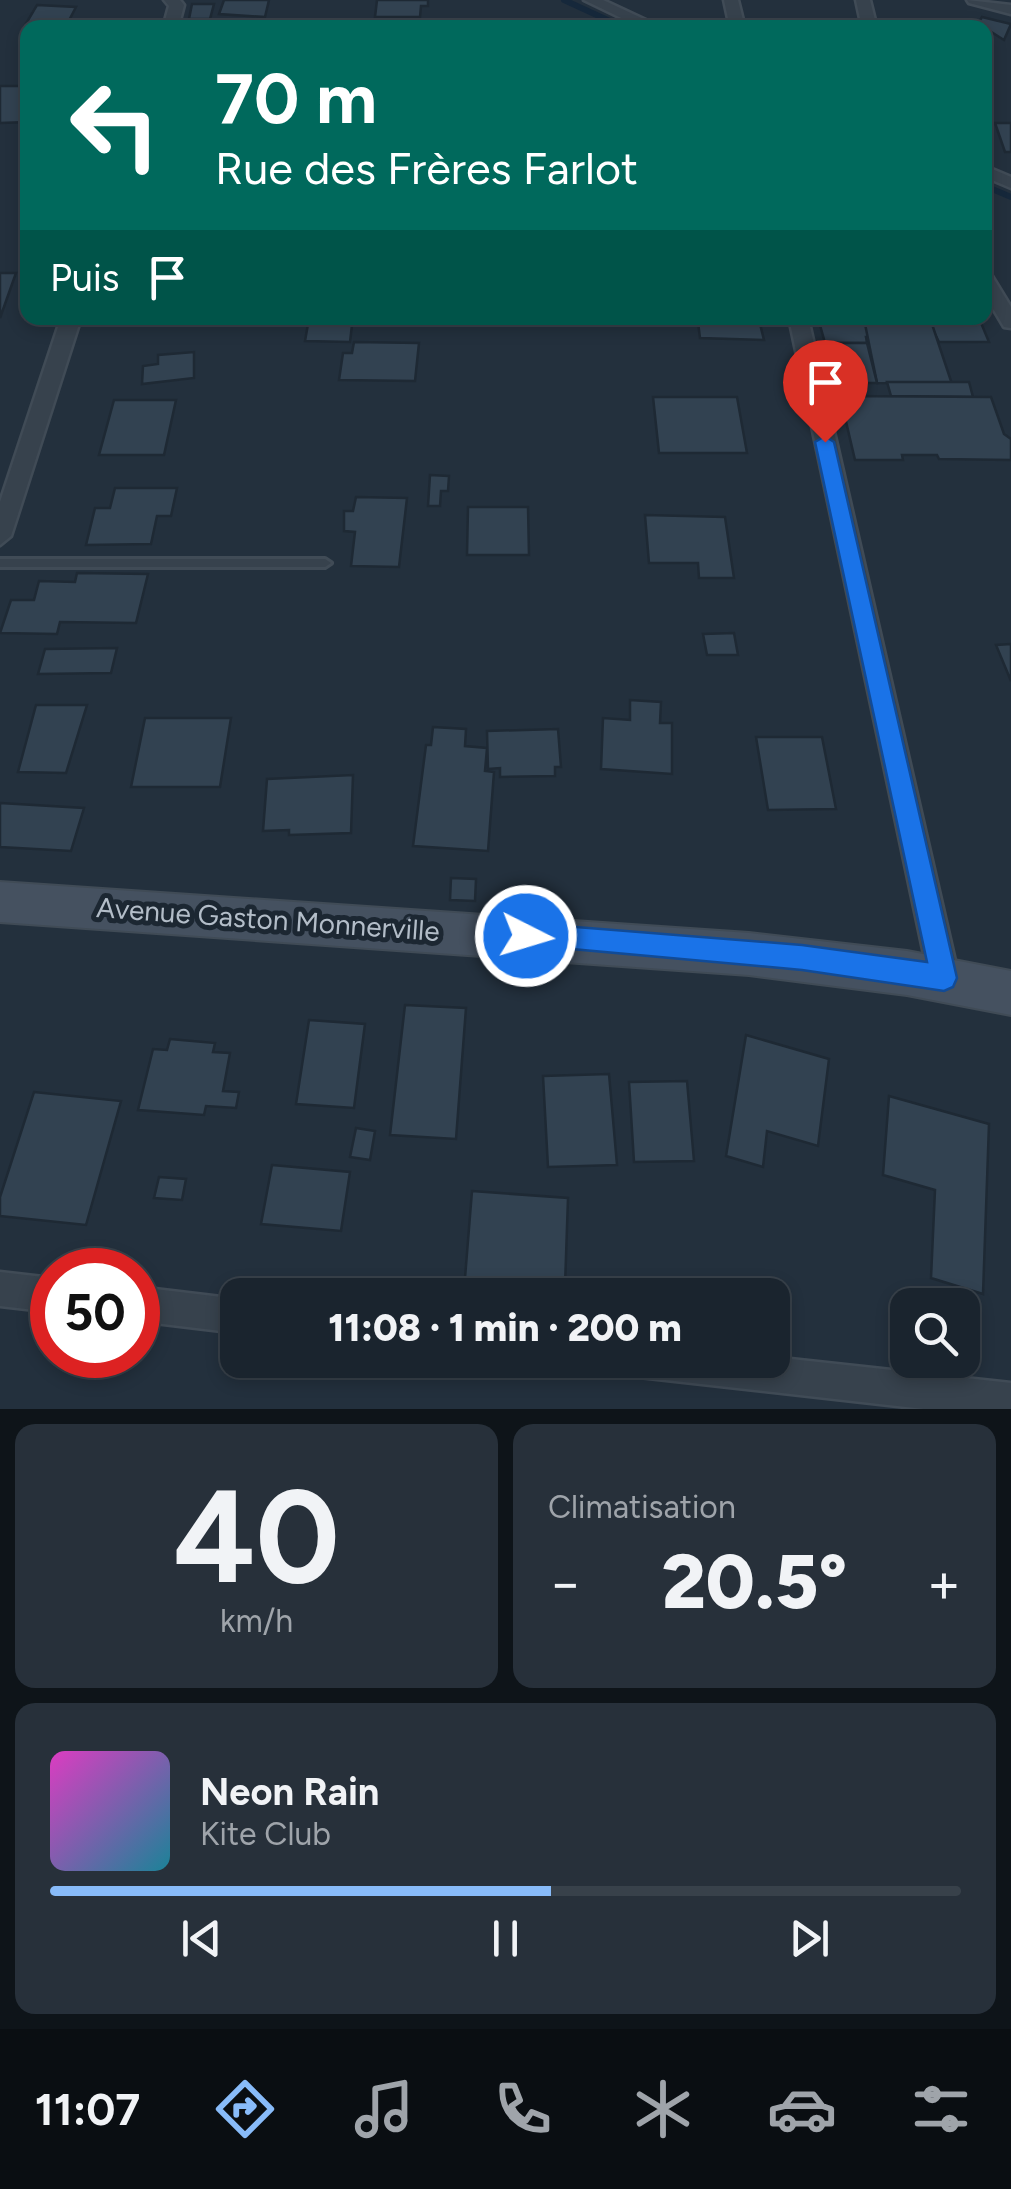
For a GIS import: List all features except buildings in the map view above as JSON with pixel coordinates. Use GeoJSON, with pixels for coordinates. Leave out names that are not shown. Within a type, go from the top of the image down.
{"type":"FeatureCollection","features":[{"type":"Feature","properties":{"kind":"main road","name":"Avenue Gaston Monnerville"},"geometry":{"type":"LineString","coordinates":[[0,902],[802,958],[944,978],[1011,994]]}},
{"type":"Feature","properties":{"kind":"street"},"geometry":{"type":"LineString","coordinates":[[591,0],[637,20]]}},
{"type":"Feature","properties":{"kind":"street"},"geometry":{"type":"LineString","coordinates":[[974,0],[1011,10]]}},
{"type":"Feature","properties":{"kind":"street"},"geometry":{"type":"LineString","coordinates":[[992,291],[1011,322]]}},
{"type":"Feature","properties":{"kind":"street"},"geometry":{"type":"LineString","coordinates":[[0,536],[70,325]]}},
{"type":"Feature","properties":{"kind":"street"},"geometry":{"type":"LineString","coordinates":[[800,325],[944,978]]}},
{"type":"Feature","properties":{"kind":"street"},"geometry":{"type":"LineString","coordinates":[[0,1289],[30,1292]]}},
{"type":"Feature","properties":{"kind":"street"},"geometry":{"type":"LineString","coordinates":[[160,1307],[220,1314]]}},
{"type":"Feature","properties":{"kind":"street"},"geometry":{"type":"LineString","coordinates":[[790,1377],[1011,1401]]}},
{"type":"Feature","properties":{"kind":"lane"},"geometry":{"type":"LineString","coordinates":[[0,563],[325,564]]}},
{"type":"Feature","properties":{"kind":"waterway"},"geometry":{"type":"LineString","coordinates":[[564,0],[608,20]]}},
{"type":"Feature","properties":{"kind":"waterway"},"geometry":{"type":"LineString","coordinates":[[992,189],[1011,197]]}},
{"type":"Feature","properties":{"kind":"route"},"geometry":{"type":"LineString","coordinates":[[526,936],[802,958],[944,978],[825,442]]}}]}
